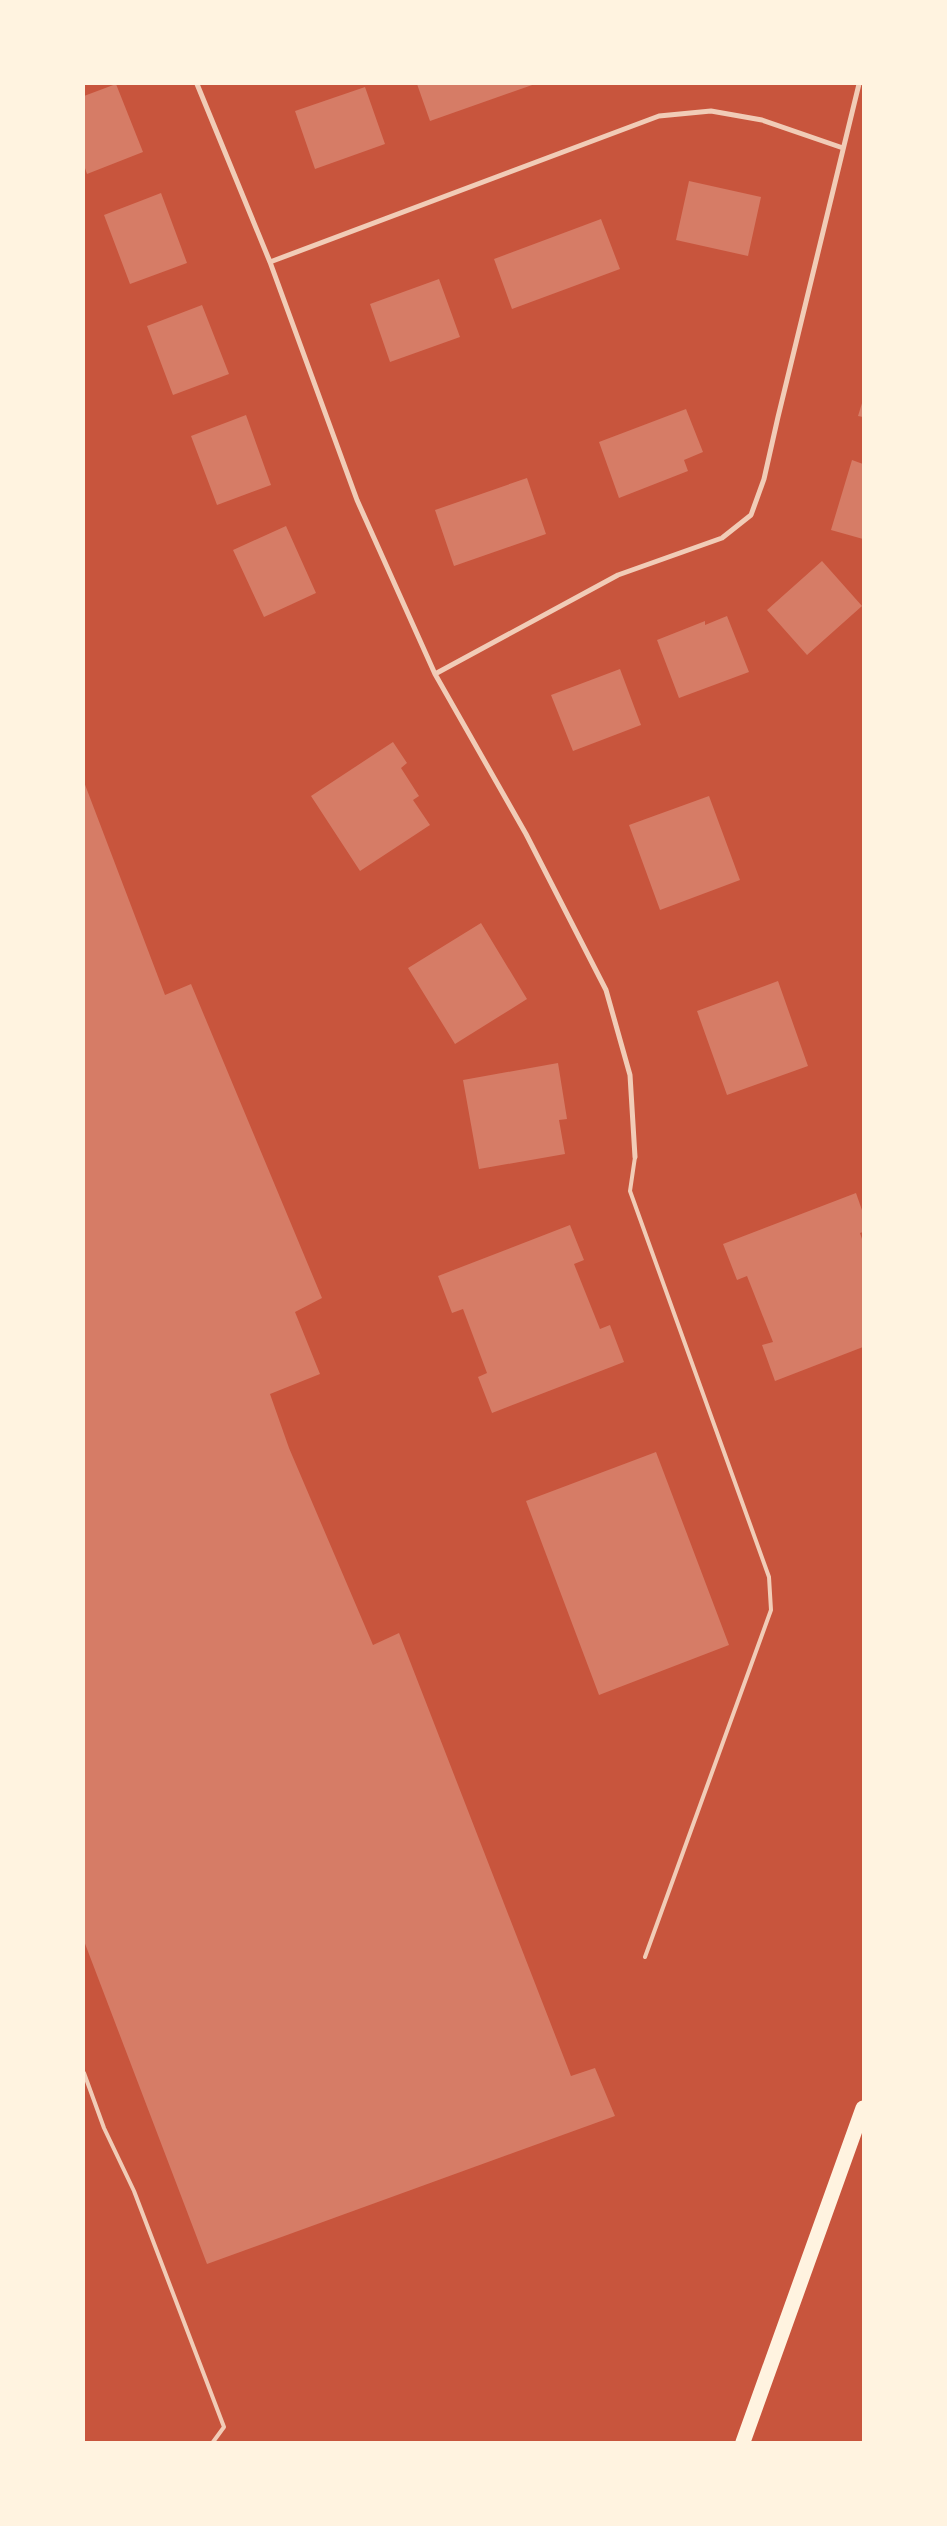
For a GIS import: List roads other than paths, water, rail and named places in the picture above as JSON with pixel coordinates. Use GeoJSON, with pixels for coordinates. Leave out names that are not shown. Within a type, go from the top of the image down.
{"type":"FeatureCollection","features":[{"type":"Feature","properties":{"kind":"highway"},"geometry":{"type":"LineString","coordinates":[[742,2442],[863,2108]]}},
{"type":"Feature","properties":{"kind":"street"},"geometry":{"type":"LineString","coordinates":[[197,84],[270,262],[356,500],[435,674],[526,834],[606,990],[630,1075],[635,1158]]}},
{"type":"Feature","properties":{"kind":"street"},"geometry":{"type":"LineString","coordinates":[[435,674],[618,575],[722,538],[751,516],[764,479],[859,84]]}},
{"type":"Feature","properties":{"kind":"street"},"geometry":{"type":"LineString","coordinates":[[270,262],[659,116],[711,111],[762,120],[843,148]]}},
{"type":"Feature","properties":{"kind":"lane"},"geometry":{"type":"LineString","coordinates":[[635,1158],[630,1191],[769,1577],[771,1610],[645,1957]]}},
{"type":"Feature","properties":{"kind":"lane"},"geometry":{"type":"LineString","coordinates":[[84,2073],[104,2128],[134,2191],[224,2427],[213,2442]]}}]}
